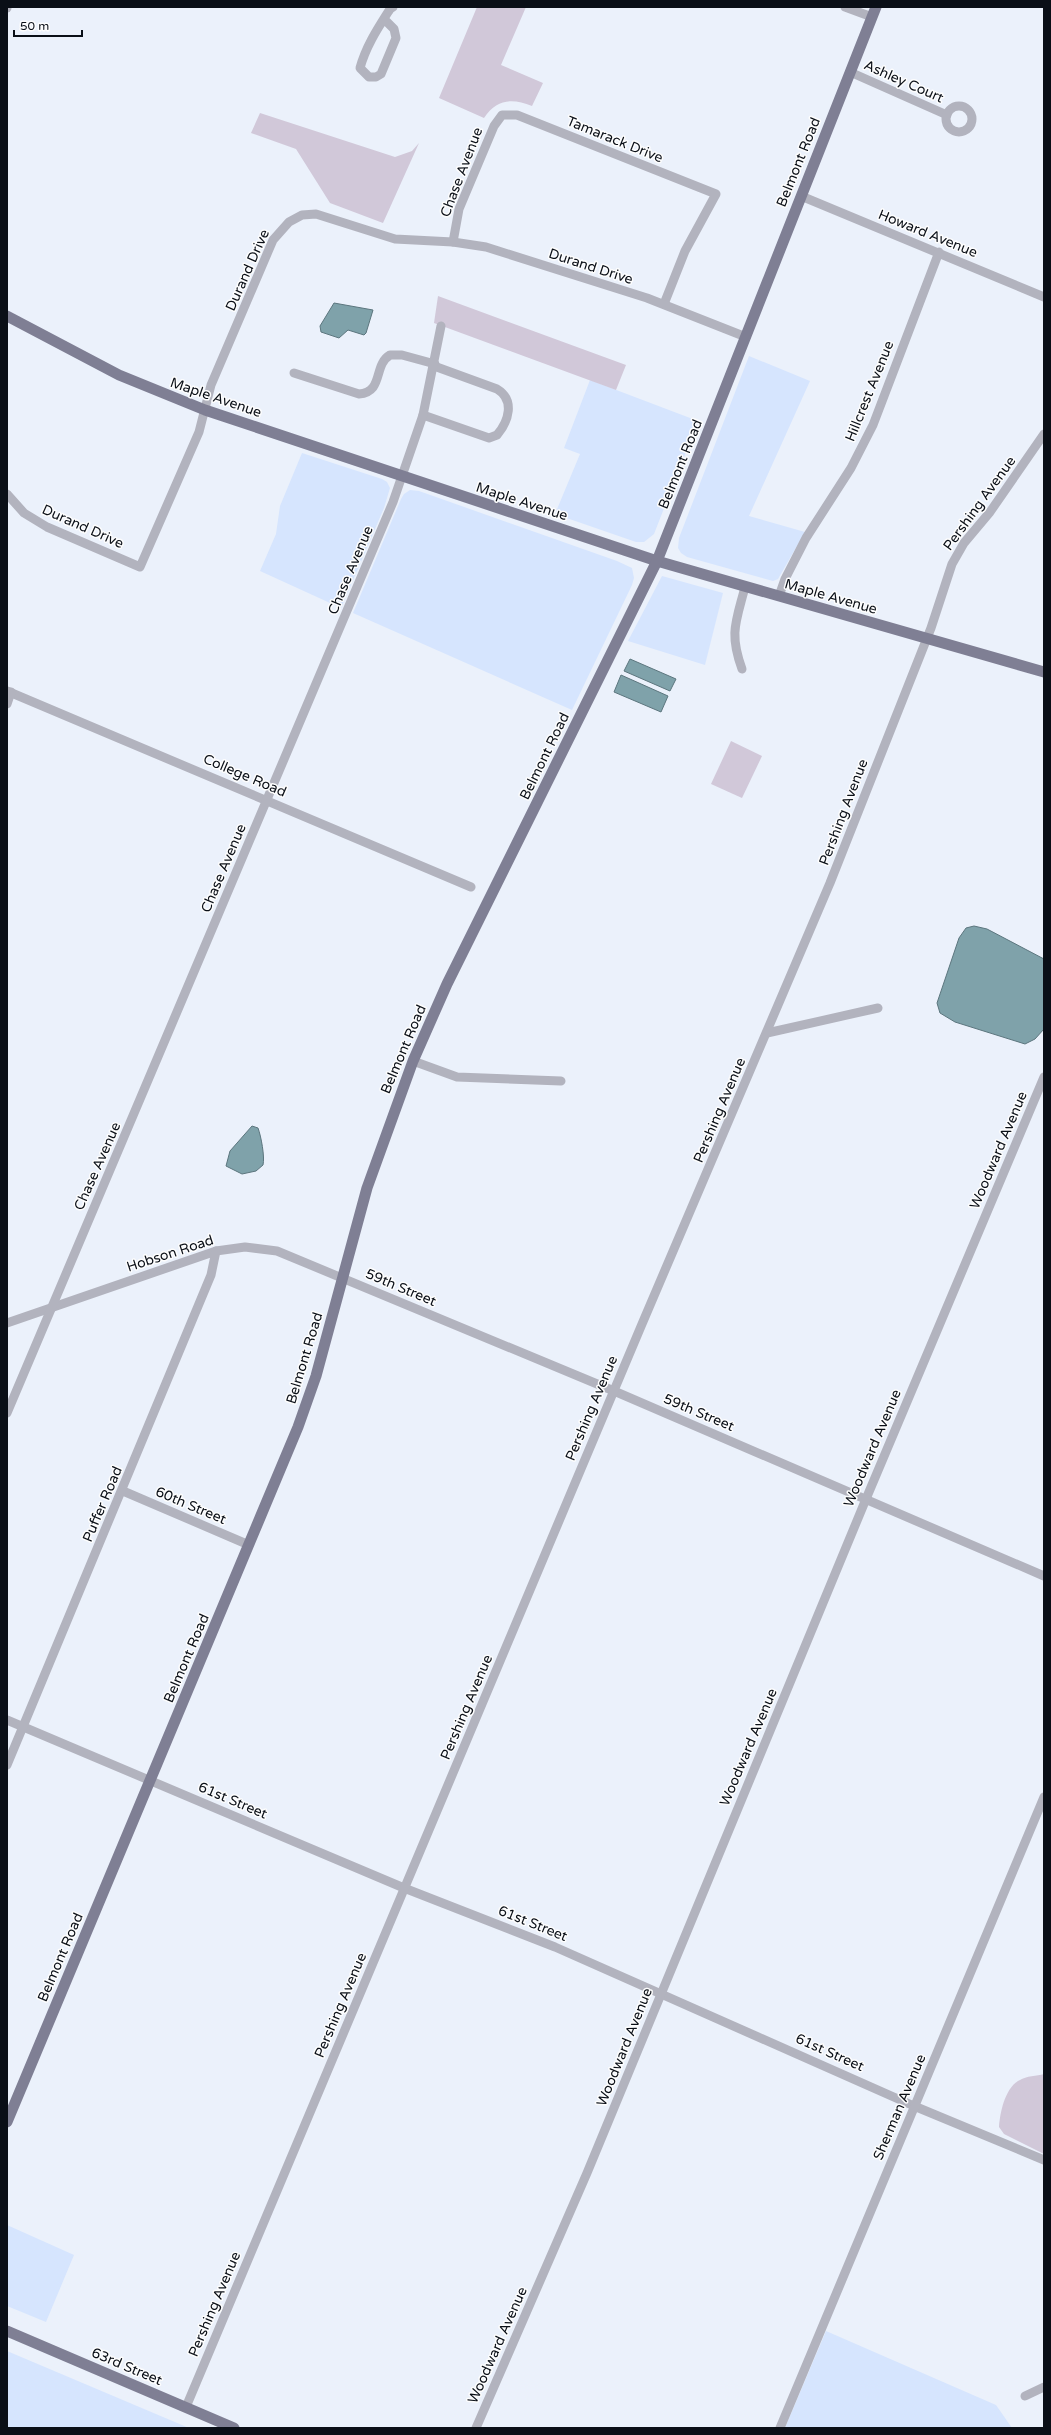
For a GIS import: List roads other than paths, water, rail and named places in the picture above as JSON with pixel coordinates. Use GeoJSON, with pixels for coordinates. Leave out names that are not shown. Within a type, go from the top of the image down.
{"type":"FeatureCollection","features":[{"type":"Feature","properties":{"kind":"main road","name":"Belmont Road"},"geometry":{"type":"LineString","coordinates":[[7,2122],[249,1545],[311,1391],[379,1150],[413,1061],[447,984],[657,561],[874,12]]}},
{"type":"Feature","properties":{"kind":"main road","name":"Maple Avenue"},"geometry":{"type":"LineString","coordinates":[[7,316],[137,384],[205,410],[657,561],[1044,672]]}},
{"type":"Feature","properties":{"kind":"main road","name":"63rd Street"},"geometry":{"type":"LineString","coordinates":[[7,2331],[234,2428]]}},
{"type":"Feature","properties":{"kind":"street"},"geometry":{"type":"LineString","coordinates":[[384,19],[394,28],[396,38],[381,74],[376,77],[369,77],[360,68],[362,61],[371,39],[384,19],[393,7]]}},
{"type":"Feature","properties":{"kind":"street"},"geometry":{"type":"LineString","coordinates":[[845,7],[874,12]]}},
{"type":"Feature","properties":{"kind":"street","name":"Ashley Court"},"geometry":{"type":"LineString","coordinates":[[850,72],[947,115]]}},
{"type":"Feature","properties":{"kind":"street","name":"Tamarack Drive"},"geometry":{"type":"LineString","coordinates":[[502,115],[517,115],[716,194],[686,251],[664,304]]}},
{"type":"Feature","properties":{"kind":"street","name":"Chase Avenue"},"geometry":{"type":"LineString","coordinates":[[453,242],[459,209],[494,126],[502,115]]}},
{"type":"Feature","properties":{"kind":"street","name":"Howard Avenue"},"geometry":{"type":"LineString","coordinates":[[801,196],[939,252],[1044,297]]}},
{"type":"Feature","properties":{"kind":"street","name":"Durand Drive"},"geometry":{"type":"LineString","coordinates":[[7,494],[24,513],[47,528],[140,566],[199,432],[212,385],[268,251],[278,232],[289,222],[302,215],[323,215],[395,239],[453,242],[486,247],[664,304],[746,337]]}},
{"type":"Feature","properties":{"kind":"street","name":"Hillcrest Avenue"},"geometry":{"type":"LineString","coordinates":[[779,596],[785,579],[803,543],[851,468],[873,425],[912,318],[939,252]]}},
{"type":"Feature","properties":{"kind":"street","name":"Chase Avenue"},"geometry":{"type":"LineString","coordinates":[[7,1413],[267,800],[323,672],[403,476],[423,415],[441,326]]}},
{"type":"Feature","properties":{"kind":"street"},"geometry":{"type":"LineString","coordinates":[[294,373],[350,392],[366,394],[376,385],[384,360],[390,355],[402,355],[434,365],[497,389],[504,394],[509,408],[506,420],[497,435],[489,438],[423,415]]}},
{"type":"Feature","properties":{"kind":"street","name":"Pershing Avenue"},"geometry":{"type":"LineString","coordinates":[[186,2407],[614,1391],[830,883],[927,639],[958,552],[1001,497],[1044,434]]}},
{"type":"Feature","properties":{"kind":"street"},"geometry":{"type":"LineString","coordinates":[[742,669],[735,650],[734,628],[745,587]]}},
{"type":"Feature","properties":{"kind":"street"},"geometry":{"type":"LineString","coordinates":[[7,704],[9,692]]}},
{"type":"Feature","properties":{"kind":"street","name":"College Road"},"geometry":{"type":"LineString","coordinates":[[9,692],[471,887]]}},
{"type":"Feature","properties":{"kind":"street"},"geometry":{"type":"LineString","coordinates":[[767,1033],[878,1008]]}},
{"type":"Feature","properties":{"kind":"street"},"geometry":{"type":"LineString","coordinates":[[413,1061],[457,1077],[561,1081]]}},
{"type":"Feature","properties":{"kind":"street","name":"Woodward Avenue"},"geometry":{"type":"LineString","coordinates":[[476,2428],[587,2173],[866,1499],[1044,1077]]}},
{"type":"Feature","properties":{"kind":"street","name":"Hobson Road"},"geometry":{"type":"LineString","coordinates":[[7,1324],[216,1251],[232,1248],[263,1248],[294,1256],[342,1277]]}},
{"type":"Feature","properties":{"kind":"street","name":"Puffer Road"},"geometry":{"type":"LineString","coordinates":[[7,1765],[123,1491],[211,1275],[216,1251]]}},
{"type":"Feature","properties":{"kind":"street","name":"59th Street"},"geometry":{"type":"LineString","coordinates":[[342,1277],[614,1391],[1044,1576]]}},
{"type":"Feature","properties":{"kind":"street","name":"60th Street"},"geometry":{"type":"LineString","coordinates":[[123,1491],[249,1545]]}},
{"type":"Feature","properties":{"kind":"street","name":"61st Street"},"geometry":{"type":"LineString","coordinates":[[7,1720],[404,1888],[555,1947],[914,2106],[1044,2160]]}},
{"type":"Feature","properties":{"kind":"street","name":"Sherman Avenue"},"geometry":{"type":"LineString","coordinates":[[780,2428],[1044,1797]]}},
{"type":"Feature","properties":{"kind":"street"},"geometry":{"type":"LineString","coordinates":[[1025,2396],[1044,2387]]}}]}
